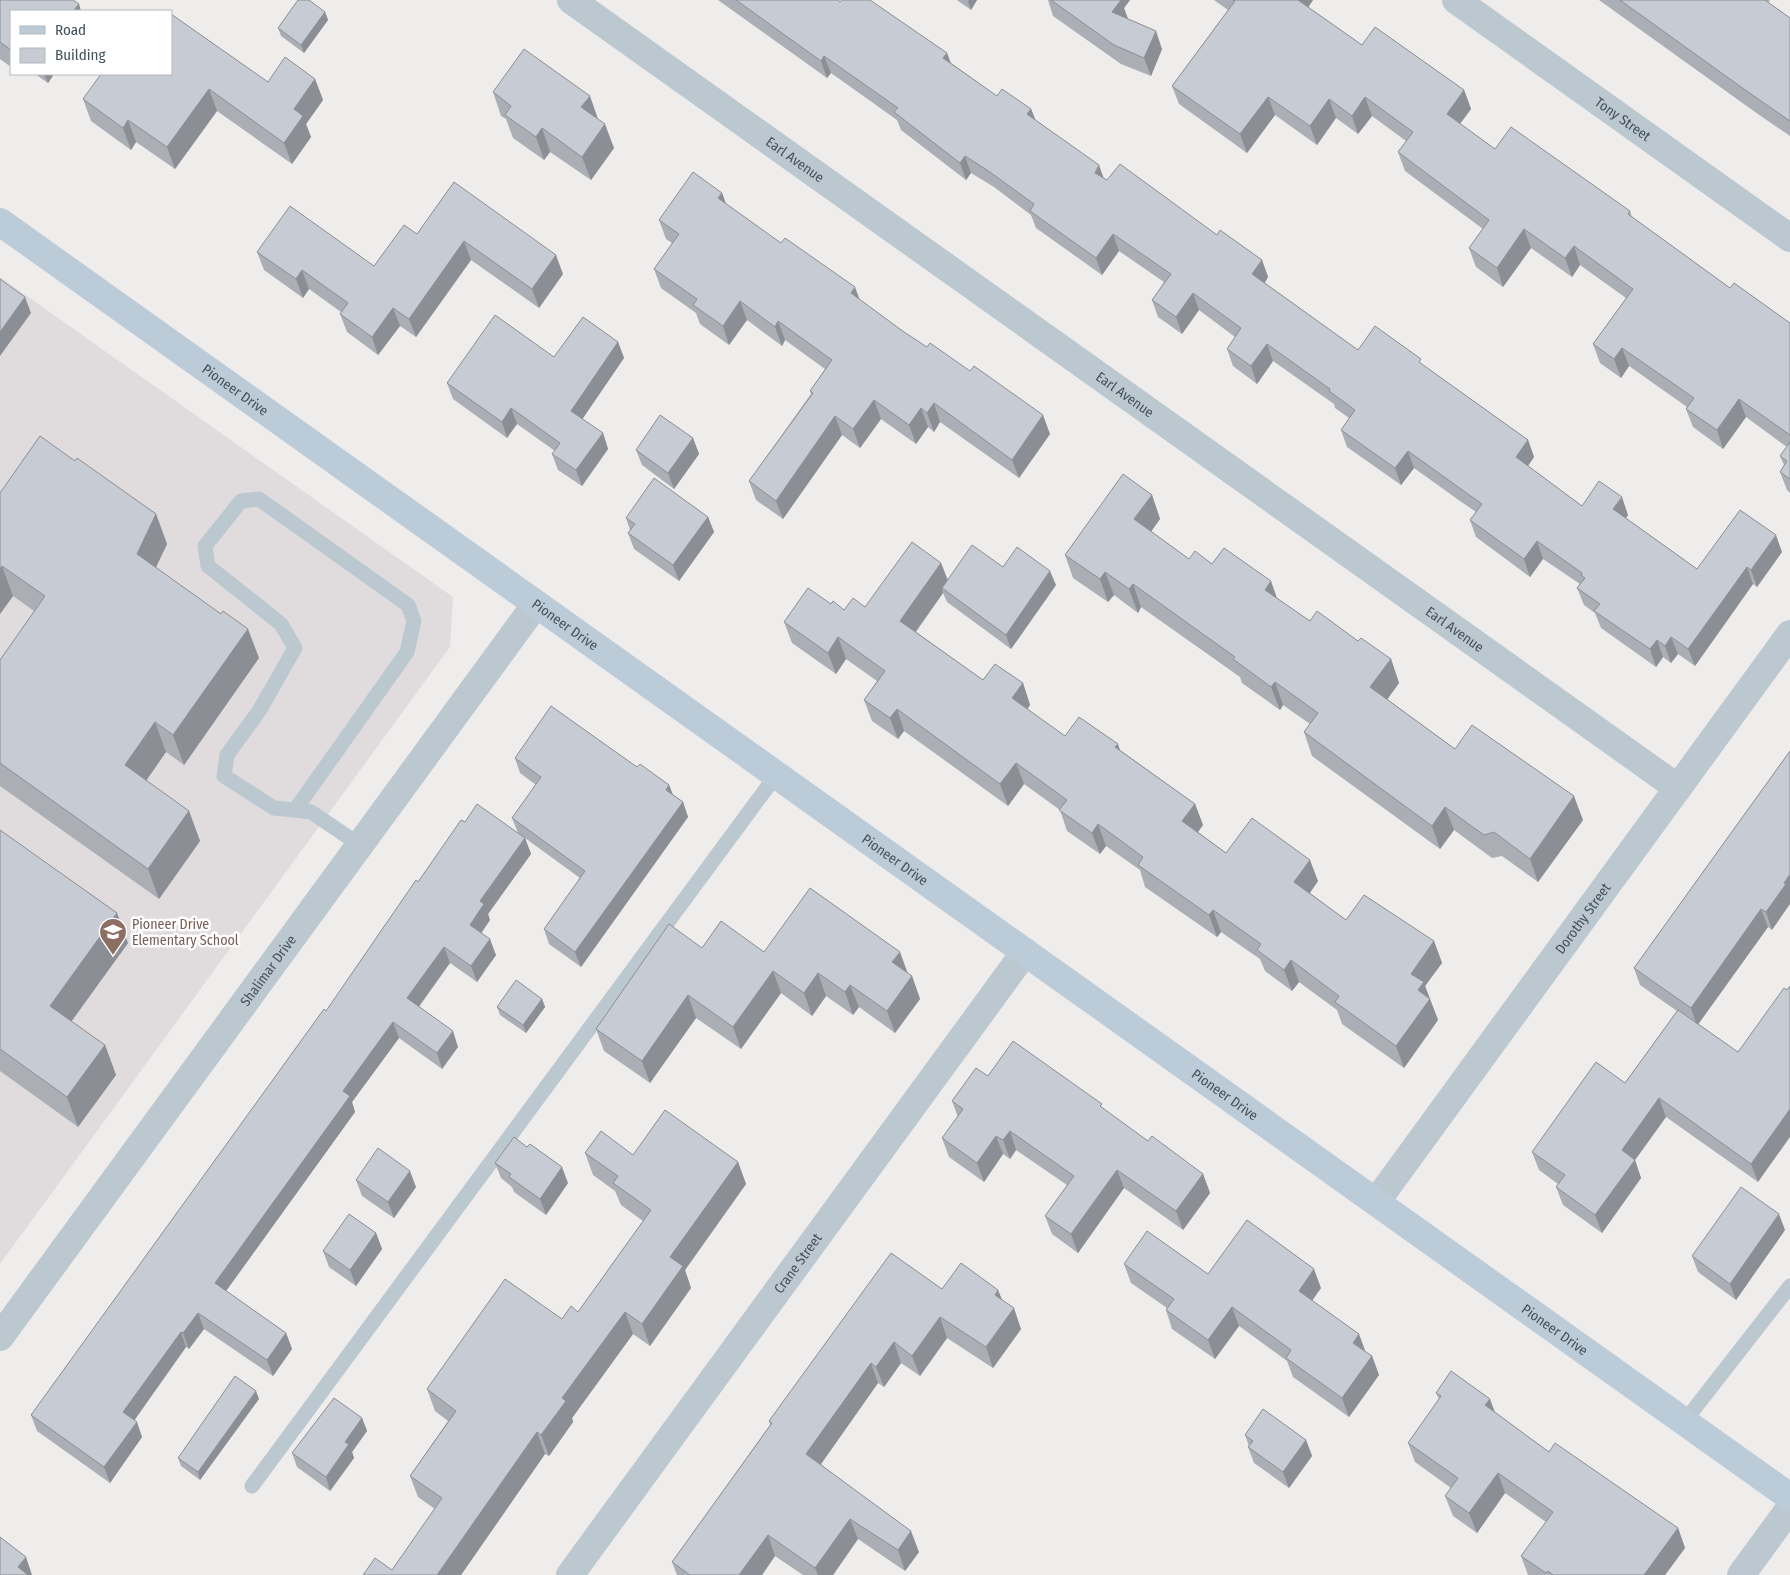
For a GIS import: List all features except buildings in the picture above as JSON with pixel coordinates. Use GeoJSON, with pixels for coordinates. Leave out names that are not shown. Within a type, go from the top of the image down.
{"type":"FeatureCollection","features":[{"type":"Feature","properties":{"kind":"street","name":"Earl Avenue"},"geometry":{"type":"LineString","coordinates":[[571,0],[1678,788]]}},
{"type":"Feature","properties":{"kind":"street","name":"Tony Street"},"geometry":{"type":"LineString","coordinates":[[1456,0],[1790,238]]}},
{"type":"Feature","properties":{"kind":"street","name":"Pioneer Drive"},"geometry":{"type":"LineString","coordinates":[[0,222],[1790,1497]]}},
{"type":"Feature","properties":{"kind":"street","name":"Shalimar Drive"},"geometry":{"type":"LineString","coordinates":[[0,1337],[536,604]]}},
{"type":"Feature","properties":{"kind":"street","name":"Dorothy Street"},"geometry":{"type":"LineString","coordinates":[[1376,1202],[1790,634]]}},
{"type":"Feature","properties":{"kind":"street","name":"Crane Street"},"geometry":{"type":"LineString","coordinates":[[570,1575],[1025,952]]}},
{"type":"Feature","properties":{"kind":"street"},"geometry":{"type":"LineString","coordinates":[[1741,1575],[1790,1508]]}},
{"type":"Feature","properties":{"kind":"lane"},"geometry":{"type":"LineString","coordinates":[[295,810],[408,652],[414,621],[408,605],[259,499],[241,501],[206,546],[208,566],[281,624],[294,648],[259,711],[227,756],[224,776],[274,808],[311,812],[360,845]]}},
{"type":"Feature","properties":{"kind":"lane"},"geometry":{"type":"LineString","coordinates":[[252,1486],[777,774]]}},
{"type":"Feature","properties":{"kind":"lane"},"geometry":{"type":"LineString","coordinates":[[1684,1422],[1790,1286]]}},
{"type":"Feature","properties":{"kind":"shaded area","name":"Pioneer Drive Elementary School"},"geometry":{"type":"Polygon","coordinates":[[[0,277],[453,597],[450,647],[0,1264],[0,277]]]}},
{"type":"Feature","properties":{"kind":"place","name":"Pioneer Drive Elementary School"},"geometry":{"type":"Point","coordinates":[113,956]}}]}
